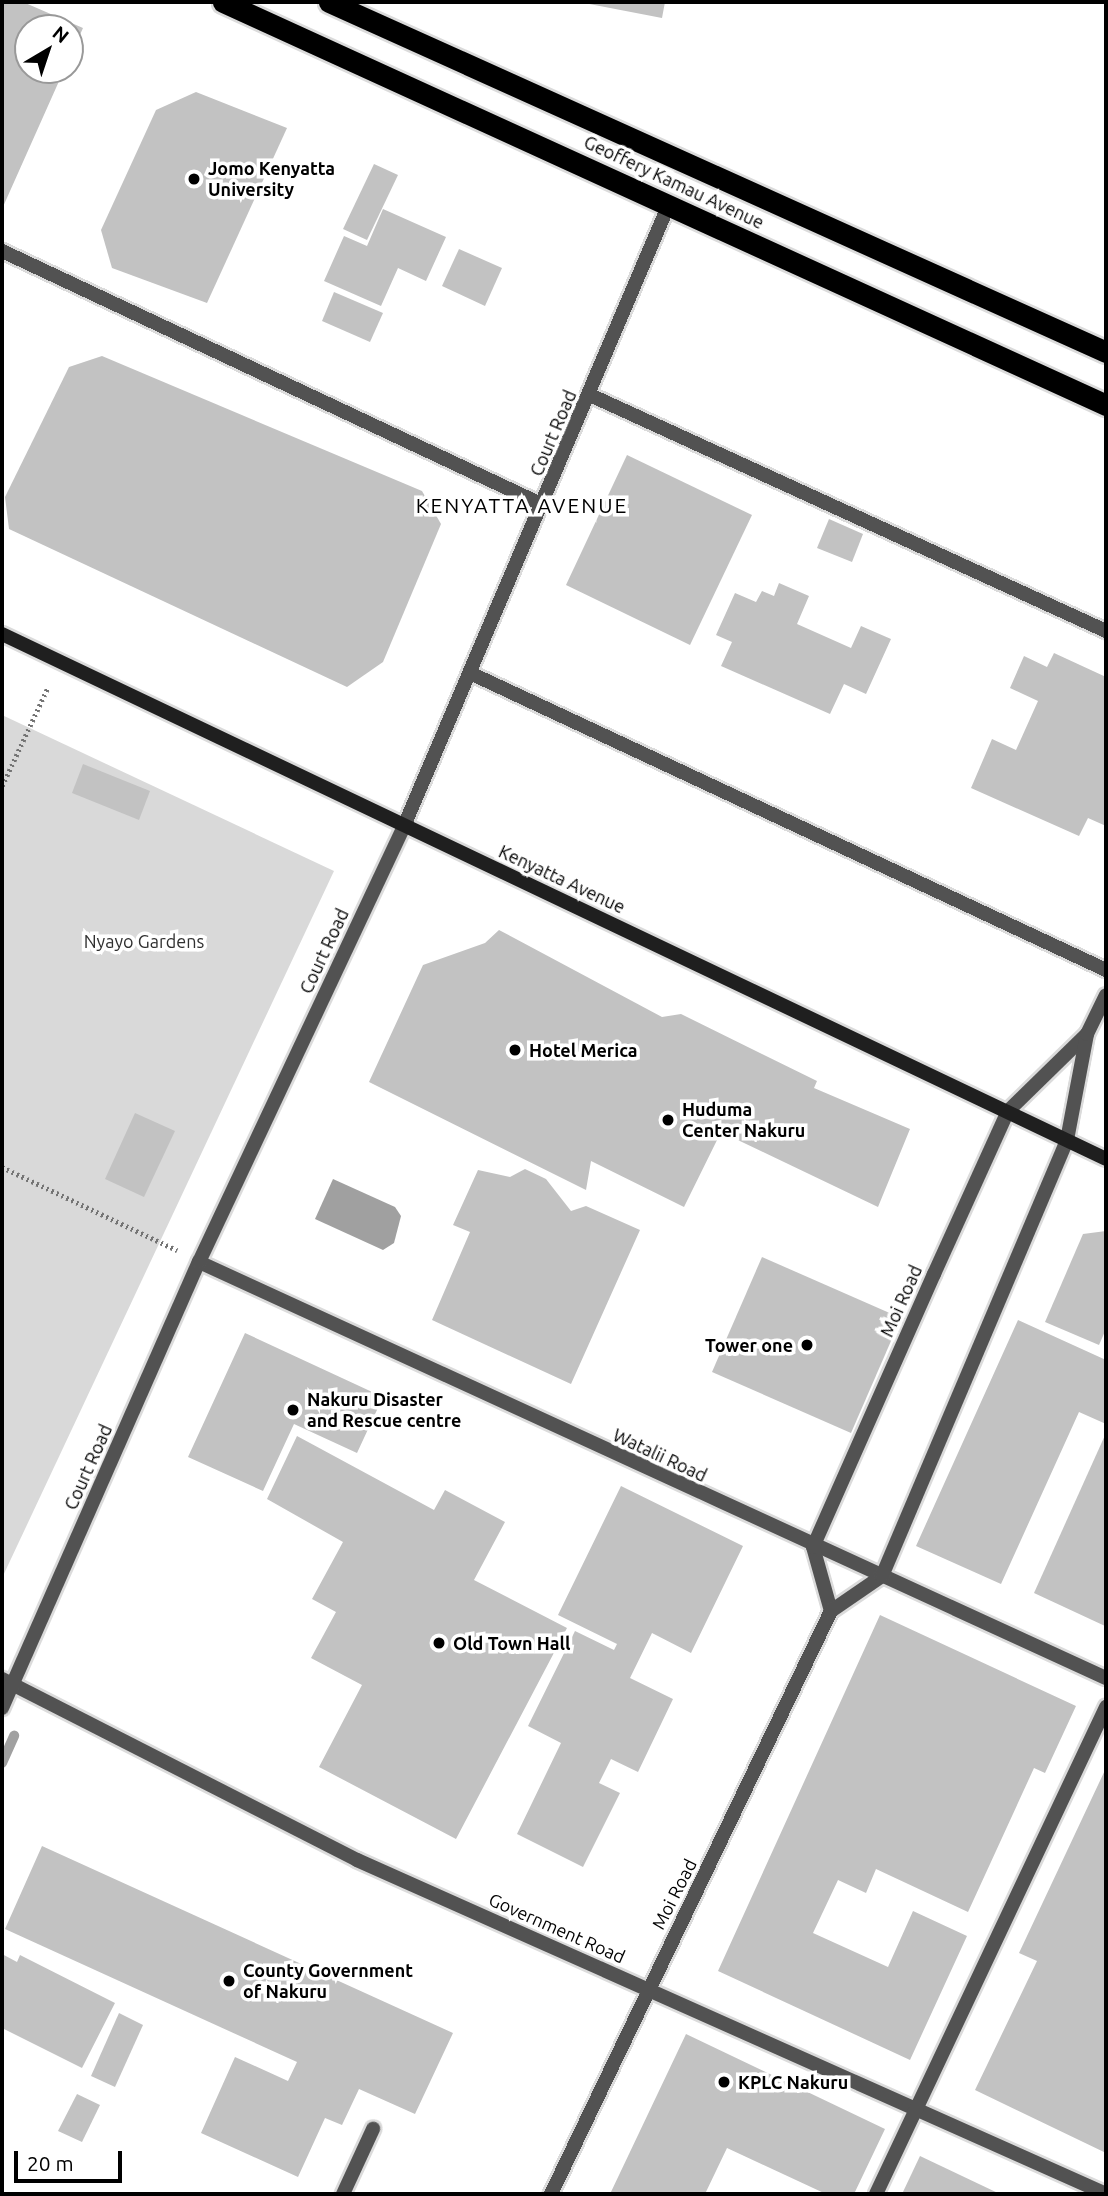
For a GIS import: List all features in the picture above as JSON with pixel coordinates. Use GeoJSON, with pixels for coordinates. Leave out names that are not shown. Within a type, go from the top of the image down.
{"type":"FeatureCollection","features":[{"type":"Feature","properties":{"kind":"highway","name":"Geoffery Kamau Avenue"},"geometry":{"type":"LineString","coordinates":[[223,2],[1106,405]]}},
{"type":"Feature","properties":{"kind":"highway","name":"Geoffery Kamau Avenue"},"geometry":{"type":"LineString","coordinates":[[329,2],[1106,352]]}},
{"type":"Feature","properties":{"kind":"street","name":"Court Road"},"geometry":{"type":"LineString","coordinates":[[2,1708],[7,1682],[199,1262],[404,826],[590,395],[669,204]]}},
{"type":"Feature","properties":{"kind":"street"},"geometry":{"type":"LineString","coordinates":[[2,251],[543,505]]}},
{"type":"Feature","properties":{"kind":"street"},"geometry":{"type":"LineString","coordinates":[[590,395],[1106,631]]}},
{"type":"Feature","properties":{"kind":"street","name":"Kenyatta Avenue"},"geometry":{"type":"LineString","coordinates":[[2,634],[1106,1159]]}},
{"type":"Feature","properties":{"kind":"street"},"geometry":{"type":"LineString","coordinates":[[470,673],[1106,970]]}},
{"type":"Feature","properties":{"kind":"street","name":"Moi Road"},"geometry":{"type":"LineString","coordinates":[[551,2194],[831,1611],[882,1576],[1067,1140],[1087,1034],[1106,995]]}},
{"type":"Feature","properties":{"kind":"street","name":"Moi Road"},"geometry":{"type":"LineString","coordinates":[[813,1548],[1008,1111],[1087,1034]]}},
{"type":"Feature","properties":{"kind":"street","name":"Watalii Road"},"geometry":{"type":"LineString","coordinates":[[199,1262],[813,1548],[882,1576],[1106,1678]]}},
{"type":"Feature","properties":{"kind":"street"},"geometry":{"type":"LineString","coordinates":[[813,1548],[831,1611]]}},
{"type":"Feature","properties":{"kind":"street","name":"Government Road"},"geometry":{"type":"LineString","coordinates":[[7,1682],[357,1860],[648,1990],[919,2105],[1106,2193]]}},
{"type":"Feature","properties":{"kind":"street"},"geometry":{"type":"LineString","coordinates":[[876,2194],[1106,1707]]}},
{"type":"Feature","properties":{"kind":"street"},"geometry":{"type":"LineString","coordinates":[[343,2194],[373,2129]]}},
{"type":"Feature","properties":{"kind":"path"},"geometry":{"type":"LineString","coordinates":[[2,786],[48,687]]}},
{"type":"Feature","properties":{"kind":"path"},"geometry":{"type":"LineString","coordinates":[[2,1167],[199,1262]]}},
{"type":"Feature","properties":{"kind":"green space","name":"Nyayo Gardens"},"geometry":{"type":"Polygon","coordinates":[[[2,715],[334,871],[2,1578],[2,715]]]}},
{"type":"Feature","properties":{"kind":"shaded area"},"geometry":{"type":"Polygon","coordinates":[[[333,1179],[395,1207],[401,1216],[394,1243],[383,1250],[315,1219],[333,1179]]]}},
{"type":"Feature","properties":{"kind":"building"},"geometry":{"type":"Polygon","coordinates":[[[2,2],[23,2],[51,14],[14,14],[14,84],[58,84],[2,209],[2,2]]]}},
{"type":"Feature","properties":{"kind":"building"},"geometry":{"type":"Polygon","coordinates":[[[579,2],[665,2],[662,18],[579,2]]]}},
{"type":"Feature","properties":{"kind":"building","name":"Jomo Kenyatta University"},"geometry":{"type":"Polygon","coordinates":[[[196,92],[287,128],[207,303],[112,268],[101,230],[156,110],[196,92]]]}},
{"type":"Feature","properties":{"kind":"building"},"geometry":{"type":"Polygon","coordinates":[[[374,164],[398,175],[367,240],[343,229],[374,164]]]}},
{"type":"Feature","properties":{"kind":"building"},"geometry":{"type":"Polygon","coordinates":[[[383,209],[446,237],[426,281],[398,268],[381,306],[324,281],[344,236],[367,246],[383,209]]]}},
{"type":"Feature","properties":{"kind":"building"},"geometry":{"type":"Polygon","coordinates":[[[459,249],[502,268],[485,306],[442,286],[459,249]]]}},
{"type":"Feature","properties":{"kind":"building"},"geometry":{"type":"Polygon","coordinates":[[[334,292],[383,313],[370,342],[322,321],[334,292]]]}},
{"type":"Feature","properties":{"kind":"building"},"geometry":{"type":"Polygon","coordinates":[[[102,356],[422,491],[441,524],[383,662],[347,687],[9,529],[5,497],[69,367],[102,356]]]}},
{"type":"Feature","properties":{"kind":"building"},"geometry":{"type":"Polygon","coordinates":[[[627,455],[752,515],[690,645],[566,585],[627,455]]]}},
{"type":"Feature","properties":{"kind":"building"},"geometry":{"type":"Polygon","coordinates":[[[829,519],[863,534],[852,562],[817,548],[829,519]]]}},
{"type":"Feature","properties":{"kind":"building"},"geometry":{"type":"Polygon","coordinates":[[[779,583],[809,596],[797,624],[851,648],[861,626],[891,639],[866,694],[844,684],[830,714],[721,666],[732,642],[716,635],[735,593],[756,602],[762,591],[774,596],[779,583]]]}},
{"type":"Feature","properties":{"kind":"building"},"geometry":{"type":"Polygon","coordinates":[[[1054,653],[1106,677],[1106,826],[1088,818],[1079,836],[971,788],[992,739],[1016,750],[1038,701],[1010,688],[1024,656],[1047,667],[1054,653]]]}},
{"type":"Feature","properties":{"kind":"building"},"geometry":{"type":"Polygon","coordinates":[[[83,764],[150,791],[139,820],[72,793],[83,764]]]}},
{"type":"Feature","properties":{"kind":"building"},"geometry":{"type":"Polygon","coordinates":[[[499,930],[662,1017],[681,1014],[817,1081],[814,1088],[910,1129],[878,1207],[721,1132],[684,1207],[591,1161],[586,1190],[369,1082],[423,965],[485,943],[499,930]]]}},
{"type":"Feature","properties":{"kind":"building"},"geometry":{"type":"Polygon","coordinates":[[[135,1113],[175,1131],[144,1197],[105,1179],[135,1113]]]}},
{"type":"Feature","properties":{"kind":"building"},"geometry":{"type":"Polygon","coordinates":[[[525,1169],[546,1179],[571,1211],[586,1206],[640,1230],[571,1384],[432,1320],[470,1232],[453,1225],[478,1170],[510,1177],[525,1169]]]}},
{"type":"Feature","properties":{"kind":"building"},"geometry":{"type":"Polygon","coordinates":[[[1106,1231],[1106,1329],[1099,1345],[1045,1322],[1083,1234],[1106,1231]]]}},
{"type":"Feature","properties":{"kind":"building","name":"Tower one"},"geometry":{"type":"Polygon","coordinates":[[[762,1257],[901,1318],[851,1433],[712,1372],[762,1257]]]}},
{"type":"Feature","properties":{"kind":"building"},"geometry":{"type":"Polygon","coordinates":[[[1018,1320],[1106,1360],[1106,1424],[1079,1412],[1001,1584],[916,1546],[1018,1320]]]}},
{"type":"Feature","properties":{"kind":"building","name":"Nakuru Disaster and Rescue centre"},"geometry":{"type":"Polygon","coordinates":[[[245,1333],[383,1397],[357,1453],[294,1424],[263,1491],[188,1457],[245,1333]]]}},
{"type":"Feature","properties":{"kind":"building"},"geometry":{"type":"Polygon","coordinates":[[[1106,1433],[1106,1623],[1105,1626],[1034,1593],[1106,1433]]]}},
{"type":"Feature","properties":{"kind":"building","name":"Old Town Hall"},"geometry":{"type":"Polygon","coordinates":[[[297,1436],[434,1510],[445,1490],[505,1522],[474,1580],[567,1628],[456,1839],[319,1767],[362,1685],[311,1658],[336,1612],[312,1599],[343,1542],[267,1499],[297,1436]]]}},
{"type":"Feature","properties":{"kind":"building"},"geometry":{"type":"Polygon","coordinates":[[[621,1486],[743,1546],[691,1653],[652,1633],[630,1678],[673,1699],[638,1772],[611,1759],[599,1783],[620,1793],[583,1867],[517,1834],[561,1743],[528,1726],[575,1631],[614,1650],[617,1644],[558,1615],[621,1486]]]}},
{"type":"Feature","properties":{"kind":"building"},"geometry":{"type":"Polygon","coordinates":[[[880,1615],[1076,1706],[1045,1773],[1034,1768],[968,1912],[876,1869],[866,1893],[838,1880],[813,1933],[888,1967],[913,1911],[967,1936],[910,2060],[718,1971],[880,1615]]]}},
{"type":"Feature","properties":{"kind":"building"},"geometry":{"type":"Polygon","coordinates":[[[1106,1768],[1106,2153],[975,2090],[1037,1961],[1019,1953],[1106,1768]]]}},
{"type":"Feature","properties":{"kind":"building","name":"County Government of Nakuru"},"geometry":{"type":"Polygon","coordinates":[[[42,1846],[453,2033],[415,2114],[359,2089],[342,2125],[325,2118],[298,2177],[201,2133],[235,2057],[288,2081],[297,2062],[5,1929],[42,1846]]]}},
{"type":"Feature","properties":{"kind":"building"},"geometry":{"type":"Polygon","coordinates":[[[2,1954],[17,1962],[20,1955],[115,2003],[82,2068],[2,2028],[2,1954]]]}},
{"type":"Feature","properties":{"kind":"building"},"geometry":{"type":"Polygon","coordinates":[[[119,2013],[143,2025],[115,2087],[91,2076],[119,2013]]]}},
{"type":"Feature","properties":{"kind":"building","name":"KPLC Nakuru"},"geometry":{"type":"Polygon","coordinates":[[[686,2034],[885,2129],[854,2194],[826,2194],[727,2148],[705,2194],[610,2194],[686,2034]]]}},
{"type":"Feature","properties":{"kind":"building"},"geometry":{"type":"Polygon","coordinates":[[[77,2094],[100,2105],[82,2142],[58,2131],[77,2094]]]}},
{"type":"Feature","properties":{"kind":"building"},"geometry":{"type":"Polygon","coordinates":[[[920,2156],[1000,2194],[902,2194],[920,2156]]]}},
{"type":"Feature","properties":{"kind":"waterway"},"geometry":{"type":"LineString","coordinates":[[2,1763],[14,1736]]}},
{"type":"Feature","properties":{"kind":"place","name":"Jomo Kenyatta University"},"geometry":{"type":"Point","coordinates":[194,179]}},
{"type":"Feature","properties":{"kind":"place","name":"Hotel Merica"},"geometry":{"type":"Point","coordinates":[515,1050]}},
{"type":"Feature","properties":{"kind":"place","name":"Huduma Center Nakuru"},"geometry":{"type":"Point","coordinates":[668,1120]}},
{"type":"Feature","properties":{"kind":"place","name":"Tower one"},"geometry":{"type":"Point","coordinates":[807,1345]}},
{"type":"Feature","properties":{"kind":"place","name":"Nakuru Disaster and Rescue centre"},"geometry":{"type":"Point","coordinates":[293,1410]}},
{"type":"Feature","properties":{"kind":"place","name":"Old Town Hall"},"geometry":{"type":"Point","coordinates":[439,1643]}},
{"type":"Feature","properties":{"kind":"place","name":"County Government of Nakuru"},"geometry":{"type":"Point","coordinates":[229,1981]}},
{"type":"Feature","properties":{"kind":"place","name":"KPLC Nakuru"},"geometry":{"type":"Point","coordinates":[724,2082]}},
{"type":"Feature","properties":{"kind":"district","name":"KENYATTA AVENUE"},"geometry":{"type":"Point","coordinates":[522,505]}}]}
